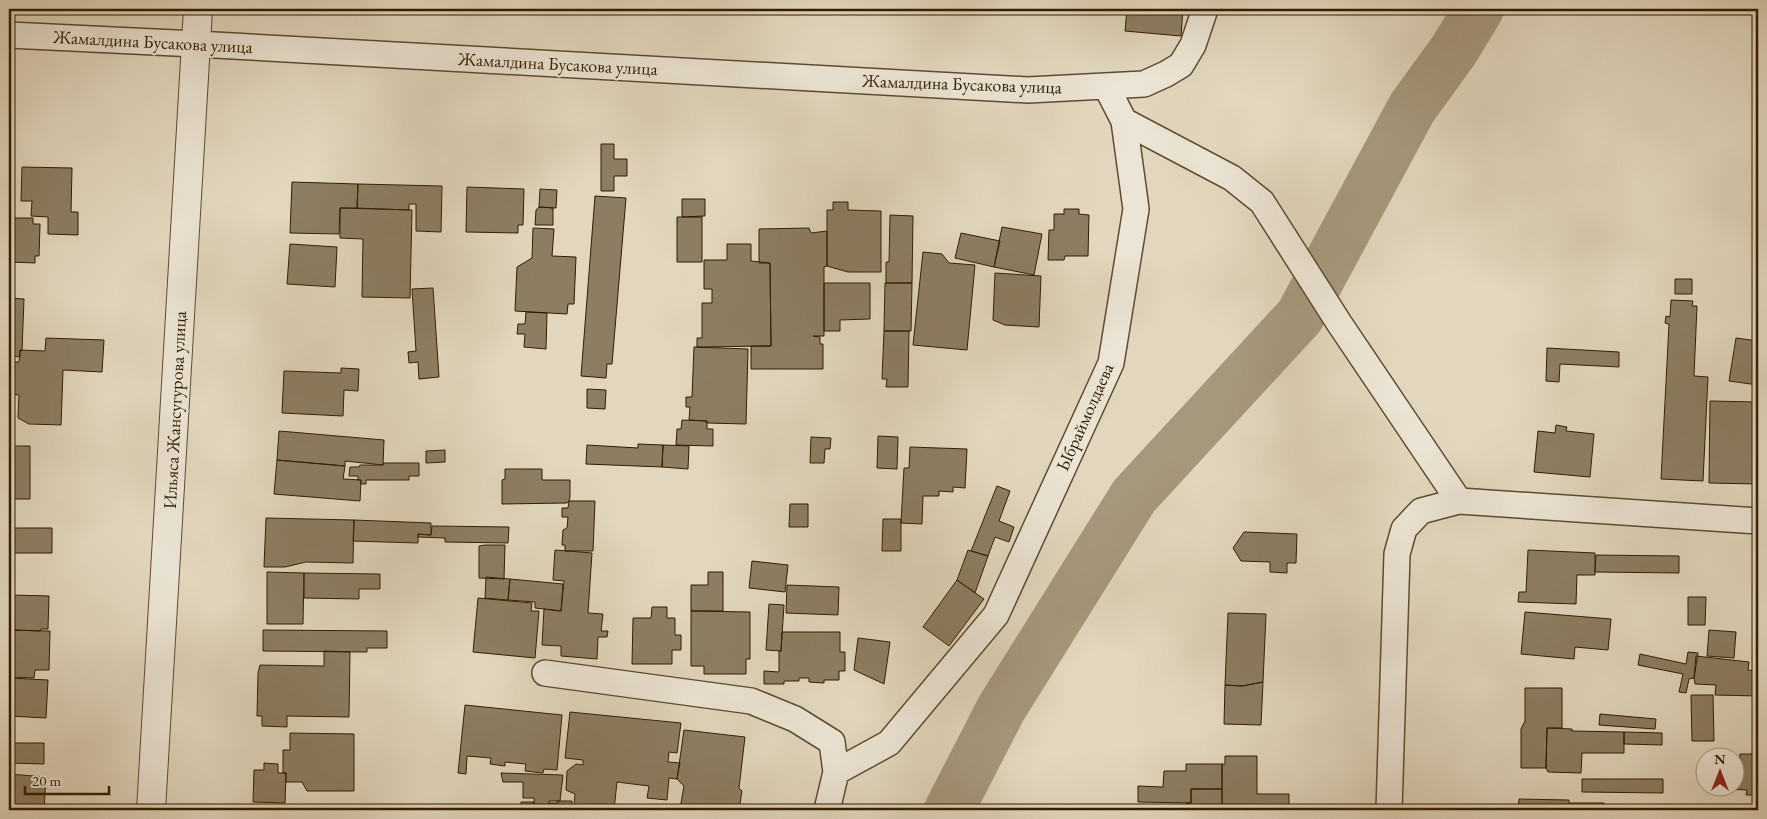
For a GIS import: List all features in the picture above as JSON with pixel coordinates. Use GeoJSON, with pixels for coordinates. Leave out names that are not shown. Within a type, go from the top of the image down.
{"type":"FeatureCollection","features":[{"type":"Feature","properties":{"kind":"street","name":"Ильяса Жансугурова улица"},"geometry":{"type":"LineString","coordinates":[[151,810],[198,9]]}},
{"type":"Feature","properties":{"kind":"street"},"geometry":{"type":"LineString","coordinates":[[1106,86],[1144,84],[1181,65],[1193,45],[1206,9]]}},
{"type":"Feature","properties":{"kind":"street","name":"Жамалдина Бусакова улица"},"geometry":{"type":"LineString","coordinates":[[9,35],[1028,90],[1106,86]]}},
{"type":"Feature","properties":{"kind":"street","name":"Ыбраймолдаева"},"geometry":{"type":"LineString","coordinates":[[836,772],[889,743],[996,614],[1111,363],[1136,209],[1124,121],[1106,86]]}},
{"type":"Feature","properties":{"kind":"street"},"geometry":{"type":"LineString","coordinates":[[1124,121],[1232,178],[1262,202],[1339,323],[1460,501]]}},
{"type":"Feature","properties":{"kind":"street"},"geometry":{"type":"LineString","coordinates":[[1389,810],[1397,554],[1404,529],[1421,511],[1460,501],[1758,521]]}},
{"type":"Feature","properties":{"kind":"street"},"geometry":{"type":"LineString","coordinates":[[545,673],[751,701],[795,718],[832,742],[836,772],[827,810]]}},
{"type":"Feature","properties":{"kind":"building"},"geometry":{"type":"Polygon","coordinates":[[[1101,9],[1127,9],[1127,11],[1101,9]]]}},
{"type":"Feature","properties":{"kind":"building"},"geometry":{"type":"Polygon","coordinates":[[[1127,9],[1183,9],[1181,36],[1125,31],[1127,9]]]}},
{"type":"Feature","properties":{"kind":"building"},"geometry":{"type":"Polygon","coordinates":[[[601,144],[614,144],[614,159],[627,159],[627,176],[614,176],[614,191],[601,191],[601,144]]]}},
{"type":"Feature","properties":{"kind":"building"},"geometry":{"type":"Polygon","coordinates":[[[9,166],[14,166],[13,223],[15,218],[33,218],[33,224],[40,224],[39,256],[35,256],[35,263],[9,262],[9,166]]]}},
{"type":"Feature","properties":{"kind":"building"},"geometry":{"type":"Polygon","coordinates":[[[22,167],[72,168],[71,212],[78,212],[78,235],[48,234],[48,217],[31,216],[32,201],[21,201],[22,167]]]}},
{"type":"Feature","properties":{"kind":"building"},"geometry":{"type":"Polygon","coordinates":[[[292,182],[358,184],[357,208],[340,208],[339,234],[290,233],[292,182]]]}},
{"type":"Feature","properties":{"kind":"building"},"geometry":{"type":"Polygon","coordinates":[[[358,184],[442,186],[441,232],[416,231],[416,204],[409,204],[409,210],[357,208],[358,184]]]}},
{"type":"Feature","properties":{"kind":"building"},"geometry":{"type":"Polygon","coordinates":[[[467,187],[524,189],[523,225],[518,225],[518,233],[466,232],[467,187]]]}},
{"type":"Feature","properties":{"kind":"building"},"geometry":{"type":"Polygon","coordinates":[[[540,189],[557,190],[556,208],[539,207],[540,189]]]}},
{"type":"Feature","properties":{"kind":"building"},"geometry":{"type":"Polygon","coordinates":[[[595,196],[626,198],[612,364],[607,364],[606,378],[581,376],[595,196]]]}},
{"type":"Feature","properties":{"kind":"building"},"geometry":{"type":"Polygon","coordinates":[[[682,199],[705,199],[705,216],[682,217],[682,199]]]}},
{"type":"Feature","properties":{"kind":"building"},"geometry":{"type":"Polygon","coordinates":[[[833,202],[848,202],[848,210],[881,211],[881,272],[848,272],[827,266],[827,210],[833,210],[833,202]]]}},
{"type":"Feature","properties":{"kind":"building"},"geometry":{"type":"Polygon","coordinates":[[[539,207],[553,208],[553,225],[535,225],[536,210],[539,207]]]}},
{"type":"Feature","properties":{"kind":"building"},"geometry":{"type":"Polygon","coordinates":[[[340,208],[412,210],[410,298],[362,297],[363,239],[340,238],[340,208]]]}},
{"type":"Feature","properties":{"kind":"building"},"geometry":{"type":"Polygon","coordinates":[[[1064,209],[1079,209],[1079,214],[1089,215],[1088,256],[1065,256],[1064,260],[1048,260],[1049,230],[1054,230],[1054,214],[1064,214],[1064,209]]]}},
{"type":"Feature","properties":{"kind":"building"},"geometry":{"type":"Polygon","coordinates":[[[890,215],[913,216],[912,283],[886,283],[886,262],[889,262],[890,215]]]}},
{"type":"Feature","properties":{"kind":"building"},"geometry":{"type":"Polygon","coordinates":[[[677,217],[702,217],[702,262],[677,262],[677,217]]]}},
{"type":"Feature","properties":{"kind":"building"},"geometry":{"type":"Polygon","coordinates":[[[1002,227],[1042,234],[1034,275],[994,267],[1002,227]]]}},
{"type":"Feature","properties":{"kind":"building"},"geometry":{"type":"Polygon","coordinates":[[[533,228],[554,229],[552,256],[576,257],[574,304],[568,304],[567,314],[515,311],[517,267],[532,258],[533,228]]]}},
{"type":"Feature","properties":{"kind":"building"},"geometry":{"type":"Polygon","coordinates":[[[809,228],[811,233],[827,231],[827,266],[824,267],[824,336],[813,336],[820,337],[820,344],[823,344],[823,369],[751,369],[751,346],[771,346],[770,263],[759,263],[759,229],[809,228]]]}},
{"type":"Feature","properties":{"kind":"building"},"geometry":{"type":"Polygon","coordinates":[[[961,233],[1000,241],[994,267],[955,258],[961,233]]]}},
{"type":"Feature","properties":{"kind":"building"},"geometry":{"type":"Polygon","coordinates":[[[290,244],[337,247],[335,287],[287,284],[290,244]]]}},
{"type":"Feature","properties":{"kind":"building"},"geometry":{"type":"Polygon","coordinates":[[[727,244],[751,244],[751,261],[770,263],[771,346],[697,347],[697,338],[702,338],[702,303],[712,303],[712,289],[704,289],[704,260],[727,260],[727,244]]]}},
{"type":"Feature","properties":{"kind":"building"},"geometry":{"type":"Polygon","coordinates":[[[923,252],[942,254],[949,263],[975,265],[967,350],[913,345],[923,252]]]}},
{"type":"Feature","properties":{"kind":"building"},"geometry":{"type":"Polygon","coordinates":[[[995,273],[1041,276],[1039,327],[1005,325],[993,320],[995,273]]]}},
{"type":"Feature","properties":{"kind":"building"},"geometry":{"type":"Polygon","coordinates":[[[1675,279],[1692,279],[1692,294],[1675,294],[1675,279]]]}},
{"type":"Feature","properties":{"kind":"building"},"geometry":{"type":"Polygon","coordinates":[[[824,283],[870,283],[870,319],[840,320],[840,331],[824,331],[824,283]]]}},
{"type":"Feature","properties":{"kind":"building"},"geometry":{"type":"Polygon","coordinates":[[[885,283],[912,283],[911,331],[884,331],[885,283]]]}},
{"type":"Feature","properties":{"kind":"building"},"geometry":{"type":"Polygon","coordinates":[[[433,288],[439,377],[419,379],[418,362],[409,363],[408,352],[416,351],[412,289],[433,288]]]}},
{"type":"Feature","properties":{"kind":"building"},"geometry":{"type":"Polygon","coordinates":[[[9,298],[24,299],[22,351],[20,350],[20,357],[9,356],[9,298]]]}},
{"type":"Feature","properties":{"kind":"building"},"geometry":{"type":"Polygon","coordinates":[[[1671,300],[1693,301],[1692,306],[1697,306],[1694,376],[1708,377],[1703,481],[1661,479],[1669,324],[1665,323],[1666,316],[1670,317],[1671,300]]]}},
{"type":"Feature","properties":{"kind":"building"},"geometry":{"type":"Polygon","coordinates":[[[526,312],[547,313],[546,349],[524,347],[525,334],[517,334],[518,324],[525,324],[526,312]]]}},
{"type":"Feature","properties":{"kind":"building"},"geometry":{"type":"Polygon","coordinates":[[[884,331],[909,331],[908,387],[886,387],[887,379],[882,379],[884,331]]]}},
{"type":"Feature","properties":{"kind":"building"},"geometry":{"type":"Polygon","coordinates":[[[46,338],[104,340],[102,372],[63,370],[61,425],[29,424],[18,418],[19,395],[10,394],[9,367],[11,362],[19,362],[20,350],[45,351],[46,338]]]}},
{"type":"Feature","properties":{"kind":"building"},"geometry":{"type":"Polygon","coordinates":[[[1736,338],[1758,341],[1756,368],[1758,368],[1758,385],[1729,381],[1736,338]]]}},
{"type":"Feature","properties":{"kind":"building"},"geometry":{"type":"Polygon","coordinates":[[[694,347],[748,349],[746,424],[707,423],[707,421],[689,420],[690,407],[686,407],[686,397],[692,397],[694,347]]]}},
{"type":"Feature","properties":{"kind":"building"},"geometry":{"type":"Polygon","coordinates":[[[1547,348],[1619,352],[1619,367],[1560,364],[1559,382],[1546,381],[1547,348]]]}},
{"type":"Feature","properties":{"kind":"building"},"geometry":{"type":"Polygon","coordinates":[[[341,368],[359,369],[358,391],[344,390],[343,416],[282,413],[284,371],[341,373],[341,368]]]}},
{"type":"Feature","properties":{"kind":"building"},"geometry":{"type":"Polygon","coordinates":[[[587,389],[606,390],[605,409],[587,408],[587,389]]]}},
{"type":"Feature","properties":{"kind":"building"},"geometry":{"type":"Polygon","coordinates":[[[1710,401],[1758,402],[1756,484],[1709,483],[1710,401]]]}},
{"type":"Feature","properties":{"kind":"building"},"geometry":{"type":"Polygon","coordinates":[[[682,420],[707,421],[707,429],[713,429],[713,446],[676,445],[677,429],[681,429],[682,420]]]}},
{"type":"Feature","properties":{"kind":"building"},"geometry":{"type":"Polygon","coordinates":[[[1556,425],[1567,427],[1566,431],[1594,434],[1590,477],[1534,472],[1538,431],[1555,433],[1556,425]]]}},
{"type":"Feature","properties":{"kind":"building"},"geometry":{"type":"Polygon","coordinates":[[[279,431],[384,440],[383,465],[345,461],[345,466],[277,460],[279,431]]]}},
{"type":"Feature","properties":{"kind":"building"},"geometry":{"type":"Polygon","coordinates":[[[1758,435],[1758,485],[1756,484],[1758,435]]]}},
{"type":"Feature","properties":{"kind":"building"},"geometry":{"type":"Polygon","coordinates":[[[878,436],[898,437],[897,469],[877,468],[878,436]]]}},
{"type":"Feature","properties":{"kind":"building"},"geometry":{"type":"Polygon","coordinates":[[[811,437],[831,438],[830,449],[825,449],[824,463],[810,463],[811,437]]]}},
{"type":"Feature","properties":{"kind":"building"},"geometry":{"type":"Polygon","coordinates":[[[638,444],[663,445],[662,467],[586,464],[587,445],[638,448],[638,444]]]}},
{"type":"Feature","properties":{"kind":"building"},"geometry":{"type":"Polygon","coordinates":[[[663,445],[689,446],[688,469],[662,467],[663,445]]]}},
{"type":"Feature","properties":{"kind":"building"},"geometry":{"type":"Polygon","coordinates":[[[9,446],[30,446],[30,499],[9,499],[9,446]]]}},
{"type":"Feature","properties":{"kind":"building"},"geometry":{"type":"Polygon","coordinates":[[[910,447],[967,449],[965,488],[953,487],[953,492],[939,491],[939,496],[923,496],[922,524],[901,523],[904,468],[909,468],[910,447]]]}},
{"type":"Feature","properties":{"kind":"building"},"geometry":{"type":"Polygon","coordinates":[[[445,450],[445,462],[426,463],[426,451],[445,450]]]}},
{"type":"Feature","properties":{"kind":"building"},"geometry":{"type":"Polygon","coordinates":[[[277,460],[345,466],[343,479],[361,480],[360,501],[274,494],[277,460]]]}},
{"type":"Feature","properties":{"kind":"building"},"geometry":{"type":"Polygon","coordinates":[[[383,463],[419,463],[419,476],[409,476],[409,480],[366,480],[366,484],[361,484],[358,476],[349,476],[350,467],[383,465],[383,463]]]}},
{"type":"Feature","properties":{"kind":"building"},"geometry":{"type":"Polygon","coordinates":[[[505,469],[542,469],[542,480],[570,480],[569,501],[567,503],[502,504],[502,480],[505,479],[505,469]]]}},
{"type":"Feature","properties":{"kind":"building"},"geometry":{"type":"Polygon","coordinates":[[[997,486],[1010,491],[999,521],[1014,527],[1009,542],[995,537],[988,556],[971,551],[997,486]]]}},
{"type":"Feature","properties":{"kind":"building"},"geometry":{"type":"Polygon","coordinates":[[[569,501],[595,501],[593,551],[565,551],[565,545],[562,545],[563,530],[567,528],[568,517],[562,517],[562,508],[568,508],[569,501]]]}},
{"type":"Feature","properties":{"kind":"building"},"geometry":{"type":"Polygon","coordinates":[[[790,504],[808,504],[808,527],[789,527],[790,504]]]}},
{"type":"Feature","properties":{"kind":"building"},"geometry":{"type":"Polygon","coordinates":[[[266,518],[354,520],[353,563],[306,562],[285,567],[264,567],[266,518]]]}},
{"type":"Feature","properties":{"kind":"building"},"geometry":{"type":"Polygon","coordinates":[[[883,519],[901,519],[901,551],[882,551],[883,519]]]}},
{"type":"Feature","properties":{"kind":"building"},"geometry":{"type":"Polygon","coordinates":[[[354,520],[431,523],[431,535],[418,534],[418,543],[353,541],[354,520]]]}},
{"type":"Feature","properties":{"kind":"building"},"geometry":{"type":"Polygon","coordinates":[[[432,526],[509,527],[508,543],[445,542],[445,538],[418,537],[418,534],[431,535],[432,526]]]}},
{"type":"Feature","properties":{"kind":"building"},"geometry":{"type":"Polygon","coordinates":[[[9,528],[52,528],[52,553],[9,553],[9,528]]]}},
{"type":"Feature","properties":{"kind":"building"},"geometry":{"type":"Polygon","coordinates":[[[1244,532],[1297,534],[1296,563],[1287,563],[1287,573],[1270,572],[1270,562],[1241,561],[1233,548],[1244,532]]]}},
{"type":"Feature","properties":{"kind":"building"},"geometry":{"type":"Polygon","coordinates":[[[505,545],[504,579],[479,578],[479,546],[505,545]]]}},
{"type":"Feature","properties":{"kind":"building"},"geometry":{"type":"Polygon","coordinates":[[[555,550],[592,553],[588,613],[603,614],[601,631],[608,631],[607,637],[598,637],[597,659],[561,656],[561,646],[542,645],[544,609],[561,611],[564,581],[553,580],[555,550]]]}},
{"type":"Feature","properties":{"kind":"building"},"geometry":{"type":"Polygon","coordinates":[[[968,550],[988,556],[975,593],[957,580],[968,550]]]}},
{"type":"Feature","properties":{"kind":"building"},"geometry":{"type":"Polygon","coordinates":[[[1528,550],[1595,553],[1595,575],[1577,575],[1576,604],[1518,602],[1519,592],[1526,592],[1528,550]]]}},
{"type":"Feature","properties":{"kind":"building"},"geometry":{"type":"Polygon","coordinates":[[[1596,555],[1679,556],[1679,573],[1595,572],[1596,555]]]}},
{"type":"Feature","properties":{"kind":"building"},"geometry":{"type":"Polygon","coordinates":[[[752,561],[788,565],[785,592],[749,588],[752,561]]]}},
{"type":"Feature","properties":{"kind":"building"},"geometry":{"type":"Polygon","coordinates":[[[267,572],[304,573],[303,624],[267,624],[267,572]]]}},
{"type":"Feature","properties":{"kind":"building"},"geometry":{"type":"Polygon","coordinates":[[[708,572],[723,572],[723,611],[691,611],[691,585],[708,585],[708,572]]]}},
{"type":"Feature","properties":{"kind":"building"},"geometry":{"type":"Polygon","coordinates":[[[304,573],[380,574],[380,589],[359,589],[359,599],[304,598],[304,573]]]}},
{"type":"Feature","properties":{"kind":"building"},"geometry":{"type":"Polygon","coordinates":[[[486,577],[510,579],[508,600],[485,598],[486,577]]]}},
{"type":"Feature","properties":{"kind":"building"},"geometry":{"type":"Polygon","coordinates":[[[510,579],[563,584],[561,611],[535,608],[535,602],[508,600],[510,579]]]}},
{"type":"Feature","properties":{"kind":"building"},"geometry":{"type":"Polygon","coordinates":[[[957,580],[984,599],[949,646],[923,627],[957,580]]]}},
{"type":"Feature","properties":{"kind":"building"},"geometry":{"type":"Polygon","coordinates":[[[787,585],[839,587],[838,615],[786,613],[787,585]]]}},
{"type":"Feature","properties":{"kind":"building"},"geometry":{"type":"Polygon","coordinates":[[[12,595],[49,596],[48,629],[41,629],[40,631],[13,630],[11,626],[12,595]]]}},
{"type":"Feature","properties":{"kind":"building"},"geometry":{"type":"Polygon","coordinates":[[[1688,597],[1706,597],[1705,625],[1688,625],[1688,597]]]}},
{"type":"Feature","properties":{"kind":"building"},"geometry":{"type":"Polygon","coordinates":[[[478,598],[532,603],[531,611],[539,611],[535,658],[473,652],[478,598]]]}},
{"type":"Feature","properties":{"kind":"building"},"geometry":{"type":"Polygon","coordinates":[[[769,604],[784,605],[781,651],[766,650],[769,604]]]}},
{"type":"Feature","properties":{"kind":"building"},"geometry":{"type":"Polygon","coordinates":[[[652,607],[667,607],[667,618],[675,618],[675,635],[681,635],[681,650],[672,650],[672,664],[632,664],[633,618],[651,618],[652,607]]]}},
{"type":"Feature","properties":{"kind":"building"},"geometry":{"type":"Polygon","coordinates":[[[691,611],[750,612],[750,659],[746,659],[746,674],[704,674],[704,666],[691,666],[691,611]]]}},
{"type":"Feature","properties":{"kind":"building"},"geometry":{"type":"Polygon","coordinates":[[[1525,612],[1611,619],[1608,650],[1575,647],[1574,659],[1521,654],[1525,612]]]}},
{"type":"Feature","properties":{"kind":"building"},"geometry":{"type":"Polygon","coordinates":[[[1228,613],[1266,614],[1263,682],[1242,686],[1225,685],[1228,613]]]}},
{"type":"Feature","properties":{"kind":"building"},"geometry":{"type":"Polygon","coordinates":[[[9,630],[50,631],[49,670],[35,670],[34,678],[12,677],[12,664],[9,664],[9,630]]]}},
{"type":"Feature","properties":{"kind":"building"},"geometry":{"type":"Polygon","coordinates":[[[263,630],[387,631],[387,648],[367,648],[367,652],[263,651],[263,630]]]}},
{"type":"Feature","properties":{"kind":"building"},"geometry":{"type":"Polygon","coordinates":[[[1709,630],[1736,632],[1734,658],[1707,656],[1709,630]]]}},
{"type":"Feature","properties":{"kind":"building"},"geometry":{"type":"Polygon","coordinates":[[[782,632],[840,632],[840,652],[845,652],[845,671],[839,671],[839,680],[824,680],[824,683],[809,682],[809,678],[799,678],[799,681],[784,681],[784,684],[764,684],[764,671],[779,672],[779,651],[781,651],[782,632]]]}},
{"type":"Feature","properties":{"kind":"building"},"geometry":{"type":"Polygon","coordinates":[[[858,638],[890,642],[884,684],[854,670],[858,638]]]}},
{"type":"Feature","properties":{"kind":"building"},"geometry":{"type":"Polygon","coordinates":[[[324,651],[350,652],[349,717],[287,716],[287,727],[262,726],[262,716],[257,716],[258,673],[260,665],[324,666],[324,651]]]}},
{"type":"Feature","properties":{"kind":"building"},"geometry":{"type":"Polygon","coordinates":[[[1688,652],[1698,653],[1694,678],[1689,679],[1686,693],[1679,692],[1683,674],[1638,665],[1640,654],[1686,664],[1688,652]]]}},
{"type":"Feature","properties":{"kind":"building"},"geometry":{"type":"Polygon","coordinates":[[[1696,656],[1749,662],[1748,670],[1758,671],[1758,696],[1715,695],[1716,685],[1695,684],[1696,656]]]}},
{"type":"Feature","properties":{"kind":"building"},"geometry":{"type":"Polygon","coordinates":[[[9,678],[48,680],[46,718],[9,716],[9,678]]]}},
{"type":"Feature","properties":{"kind":"building"},"geometry":{"type":"Polygon","coordinates":[[[1263,682],[1261,725],[1224,724],[1225,685],[1242,686],[1263,682]]]}},
{"type":"Feature","properties":{"kind":"building"},"geometry":{"type":"Polygon","coordinates":[[[1525,688],[1562,688],[1562,728],[1547,728],[1546,768],[1521,768],[1521,729],[1525,721],[1525,688]]]}},
{"type":"Feature","properties":{"kind":"building"},"geometry":{"type":"Polygon","coordinates":[[[1691,695],[1713,695],[1714,741],[1692,741],[1691,695]]]}},
{"type":"Feature","properties":{"kind":"building"},"geometry":{"type":"Polygon","coordinates":[[[465,705],[562,715],[557,770],[544,769],[543,773],[525,771],[526,764],[505,762],[505,766],[490,764],[491,758],[467,756],[466,774],[458,773],[465,705]]]}},
{"type":"Feature","properties":{"kind":"building"},"geometry":{"type":"Polygon","coordinates":[[[570,712],[681,723],[677,753],[669,752],[668,762],[680,763],[677,779],[669,778],[667,800],[647,798],[649,786],[617,782],[614,810],[574,806],[575,794],[566,790],[567,771],[576,764],[583,765],[583,760],[565,758],[570,712]]]}},
{"type":"Feature","properties":{"kind":"building"},"geometry":{"type":"Polygon","coordinates":[[[1600,714],[1656,719],[1655,729],[1599,725],[1600,714]]]}},
{"type":"Feature","properties":{"kind":"building"},"geometry":{"type":"Polygon","coordinates":[[[1547,728],[1572,729],[1572,731],[1624,732],[1624,753],[1582,753],[1581,773],[1548,772],[1546,768],[1547,728]]]}},
{"type":"Feature","properties":{"kind":"building"},"geometry":{"type":"Polygon","coordinates":[[[684,730],[745,737],[739,788],[742,791],[739,810],[678,810],[684,786],[677,779],[684,730]]]}},
{"type":"Feature","properties":{"kind":"building"},"geometry":{"type":"Polygon","coordinates":[[[1624,732],[1662,733],[1662,745],[1624,744],[1624,732]]]}},
{"type":"Feature","properties":{"kind":"building"},"geometry":{"type":"Polygon","coordinates":[[[290,733],[354,734],[354,791],[307,791],[302,782],[286,782],[286,773],[283,773],[283,750],[290,750],[290,733]]]}},
{"type":"Feature","properties":{"kind":"building"},"geometry":{"type":"Polygon","coordinates":[[[9,743],[44,743],[44,764],[9,763],[9,743]]]}},
{"type":"Feature","properties":{"kind":"building"},"geometry":{"type":"Polygon","coordinates":[[[1744,754],[1758,754],[1758,795],[1746,795],[1747,790],[1744,790],[1744,754]]]}},
{"type":"Feature","properties":{"kind":"building"},"geometry":{"type":"Polygon","coordinates":[[[1225,756],[1257,756],[1257,794],[1289,794],[1289,810],[1222,810],[1222,764],[1225,764],[1225,756]]]}},
{"type":"Feature","properties":{"kind":"building"},"geometry":{"type":"Polygon","coordinates":[[[264,763],[278,764],[278,773],[286,773],[285,803],[253,802],[254,770],[264,770],[264,763]]]}},
{"type":"Feature","properties":{"kind":"building"},"geometry":{"type":"Polygon","coordinates":[[[1186,764],[1222,764],[1222,789],[1191,789],[1191,803],[1138,802],[1138,786],[1163,787],[1164,771],[1186,771],[1186,764]]]}},
{"type":"Feature","properties":{"kind":"building"},"geometry":{"type":"Polygon","coordinates":[[[501,773],[563,775],[560,801],[549,801],[549,805],[534,805],[534,798],[523,798],[523,782],[503,782],[501,773]]]}},
{"type":"Feature","properties":{"kind":"building"},"geometry":{"type":"Polygon","coordinates":[[[9,774],[46,777],[44,810],[9,810],[9,774]]]}},
{"type":"Feature","properties":{"kind":"building"},"geometry":{"type":"Polygon","coordinates":[[[1582,779],[1663,779],[1663,793],[1582,792],[1582,779]]]}},
{"type":"Feature","properties":{"kind":"building"},"geometry":{"type":"Polygon","coordinates":[[[1191,789],[1222,789],[1222,810],[1187,810],[1187,803],[1191,803],[1191,789]]]}},
{"type":"Feature","properties":{"kind":"building"},"geometry":{"type":"Polygon","coordinates":[[[1519,799],[1569,800],[1569,803],[1604,803],[1603,810],[1518,810],[1519,799]]]}},
{"type":"Feature","properties":{"kind":"building"},"geometry":{"type":"Polygon","coordinates":[[[557,801],[572,801],[572,810],[521,810],[521,802],[534,802],[534,805],[549,805],[549,803],[558,803],[557,801]]]}},
{"type":"Feature","properties":{"kind":"waterway"},"geometry":{"type":"LineString","coordinates":[[949,810],[1001,709],[1134,496],[1300,316],[1412,108],[1454,50],[1479,9]]}}]}
